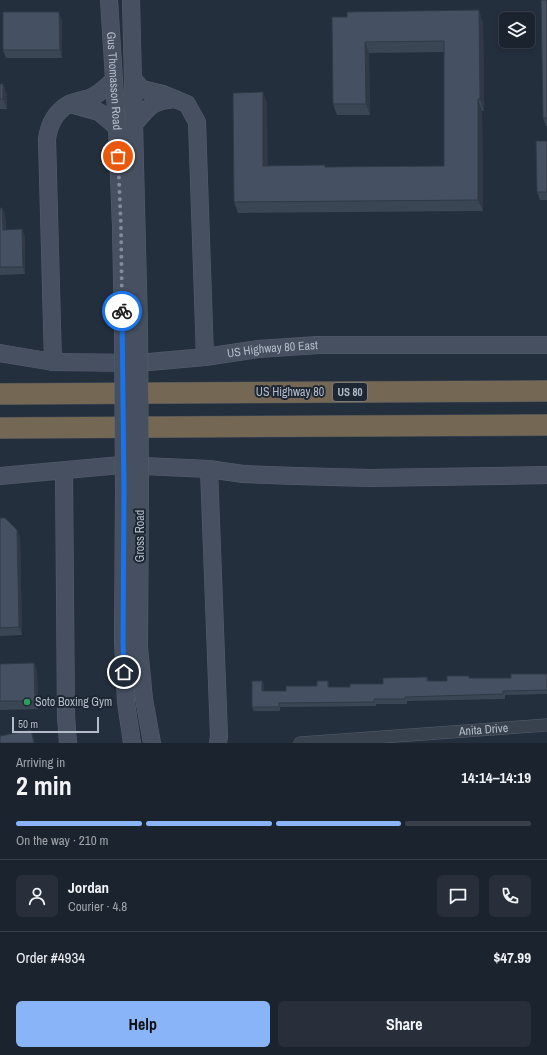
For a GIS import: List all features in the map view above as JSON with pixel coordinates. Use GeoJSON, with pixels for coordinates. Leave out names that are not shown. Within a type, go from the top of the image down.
{"type":"FeatureCollection","features":[{"type":"Feature","properties":{"kind":"highway"},"geometry":{"type":"LineString","coordinates":[[437,392],[517,379],[547,378]]}},
{"type":"Feature","properties":{"kind":"highway","name":"US Highway 80"},"geometry":{"type":"LineString","coordinates":[[0,394],[547,391]]}},
{"type":"Feature","properties":{"kind":"highway"},"geometry":{"type":"LineString","coordinates":[[0,428],[547,425]]}},
{"type":"Feature","properties":{"kind":"main road","name":"Gus Thomasson Road"},"geometry":{"type":"LineString","coordinates":[[109,0],[117,127],[121,227],[131,329]]}},
{"type":"Feature","properties":{"kind":"main road","name":"Gus Thomasson Road"},"geometry":{"type":"LineString","coordinates":[[131,0],[135,123],[131,329]]}},
{"type":"Feature","properties":{"kind":"main road"},"geometry":{"type":"LineString","coordinates":[[111,36],[132,35]]}},
{"type":"Feature","properties":{"kind":"main road"},"geometry":{"type":"LineString","coordinates":[[134,80],[142,89],[163,94],[187,104],[197,122],[205,357]]}},
{"type":"Feature","properties":{"kind":"main road"},"geometry":{"type":"LineString","coordinates":[[53,362],[47,139],[51,121],[59,112],[69,104],[90,98],[99,93],[113,81]]}},
{"type":"Feature","properties":{"kind":"main road"},"geometry":{"type":"LineString","coordinates":[[135,123],[154,103],[162,100],[178,99]]}},
{"type":"Feature","properties":{"kind":"main road"},"geometry":{"type":"LineString","coordinates":[[69,104],[99,112],[117,127]]}},
{"type":"Feature","properties":{"kind":"main road","name":"Gross Road"},"geometry":{"type":"LineString","coordinates":[[131,329],[132,491],[139,647],[144,699],[152,743]]}},
{"type":"Feature","properties":{"kind":"main road","name":"US Highway 80 East"},"geometry":{"type":"LineString","coordinates":[[0,353],[53,362],[138,363],[205,357],[258,349],[318,345],[547,345]]}},
{"type":"Feature","properties":{"kind":"main road"},"geometry":{"type":"LineString","coordinates":[[0,476],[122,465],[210,469],[243,474],[318,477],[370,478],[547,475]]}},
{"type":"Feature","properties":{"kind":"main road"},"geometry":{"type":"LineString","coordinates":[[210,469],[219,736],[218,743]]}},
{"type":"Feature","properties":{"kind":"main road"},"geometry":{"type":"LineString","coordinates":[[64,471],[66,716],[68,743]]}},
{"type":"Feature","properties":{"kind":"main road","name":"Gross Road"},"geometry":{"type":"LineString","coordinates":[[132,491],[123,642],[126,702],[132,743]]}},
{"type":"Feature","properties":{"kind":"street","name":"Anita Drive"},"geometry":{"type":"LineString","coordinates":[[300,743],[547,725]]}},
{"type":"Feature","properties":{"kind":"building"},"geometry":{"type":"Polygon","coordinates":[[[541,0],[547,0],[547,118],[543,118],[541,0]]]}},
{"type":"Feature","properties":{"kind":"building"},"geometry":{"type":"Polygon","coordinates":[[[479,10],[480,99],[478,99],[478,200],[234,202],[233,93],[263,92],[263,166],[444,166],[444,41],[365,42],[366,104],[333,104],[332,17],[347,17],[347,12],[479,10]]]}},
{"type":"Feature","properties":{"kind":"building"},"geometry":{"type":"Polygon","coordinates":[[[3,12],[59,12],[60,50],[3,50],[3,12]]]}},
{"type":"Feature","properties":{"kind":"building"},"geometry":{"type":"Polygon","coordinates":[[[0,84],[3,84],[3,99],[0,99],[0,84]]]}},
{"type":"Feature","properties":{"kind":"building"},"geometry":{"type":"Polygon","coordinates":[[[536,141],[547,141],[547,192],[537,192],[536,141]]]}},
{"type":"Feature","properties":{"kind":"building"},"geometry":{"type":"Polygon","coordinates":[[[0,208],[2,208],[3,230],[22,229],[23,267],[0,267],[0,208]]]}},
{"type":"Feature","properties":{"kind":"building"},"geometry":{"type":"Polygon","coordinates":[[[0,518],[5,518],[17,530],[19,627],[0,628],[0,518]]]}},
{"type":"Feature","properties":{"kind":"building"},"geometry":{"type":"Polygon","coordinates":[[[34,663],[35,701],[0,701],[0,664],[34,663]]]}},
{"type":"Feature","properties":{"kind":"building"},"geometry":{"type":"Polygon","coordinates":[[[511,674],[547,674],[547,690],[503,691],[503,694],[405,697],[405,699],[374,699],[374,702],[279,703],[279,707],[252,707],[252,681],[262,681],[262,691],[286,691],[286,686],[317,686],[317,681],[328,681],[328,687],[350,687],[350,684],[383,684],[383,678],[427,677],[427,681],[447,681],[447,676],[469,676],[469,678],[511,678],[511,674]]]}},
{"type":"Feature","properties":{"kind":"building"},"geometry":{"type":"Polygon","coordinates":[[[31,730],[34,743],[0,743],[0,736],[31,730]]]}},
{"type":"Feature","properties":{"kind":"way so far"},"geometry":{"type":"LineString","coordinates":[[118,156],[122,311]]}},
{"type":"Feature","properties":{"kind":"place","name":"Soto Boxing Gym"},"geometry":{"type":"Point","coordinates":[27,702]}},
{"type":"Feature","properties":{"kind":"route"},"geometry":{"type":"LineString","coordinates":[[122,311],[124,672]]}}]}
